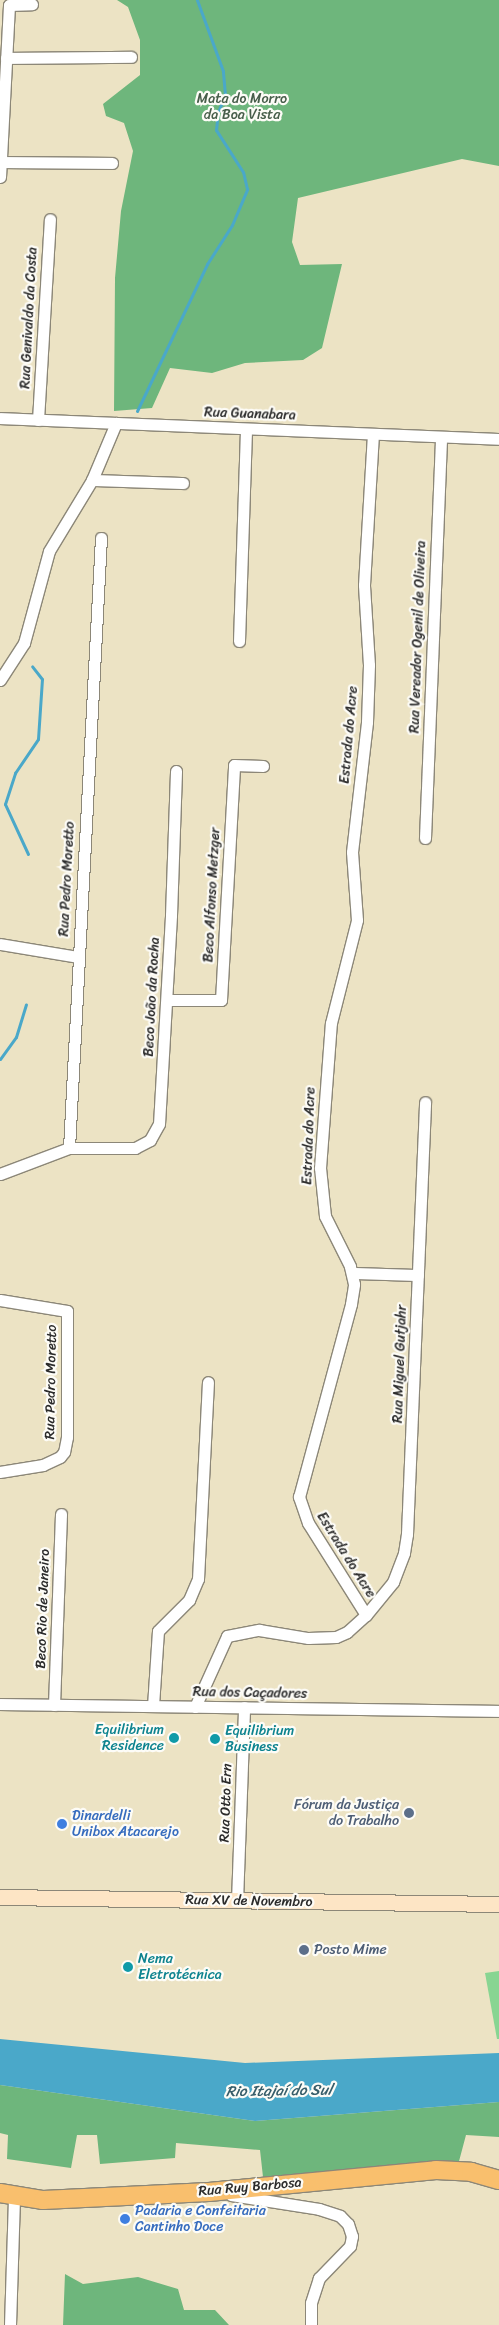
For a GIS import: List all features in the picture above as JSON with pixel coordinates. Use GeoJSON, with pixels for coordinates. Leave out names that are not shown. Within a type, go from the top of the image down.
{"type":"FeatureCollection","features":[{"type":"Feature","properties":{"kind":"main road","name":"Rua XV de Novembro"},"geometry":{"type":"LineString","coordinates":[[0,1898],[499,1904]]}},
{"type":"Feature","properties":{"kind":"main road","name":"Rua Ruy Barbosa"},"geometry":{"type":"LineString","coordinates":[[7,2195],[43,2200],[209,2192],[436,2170],[471,2172],[499,2180]]}},
{"type":"Feature","properties":{"kind":"street"},"geometry":{"type":"LineString","coordinates":[[0,176],[10,5],[32,4]]}},
{"type":"Feature","properties":{"kind":"street"},"geometry":{"type":"LineString","coordinates":[[6,58],[131,57]]}},
{"type":"Feature","properties":{"kind":"street"},"geometry":{"type":"LineString","coordinates":[[2,162],[112,163]]}},
{"type":"Feature","properties":{"kind":"street","name":"Rua Genivaldo da Costa"},"geometry":{"type":"LineString","coordinates":[[38,420],[50,218]]}},
{"type":"Feature","properties":{"kind":"street","name":"Rua Guanabara"},"geometry":{"type":"LineString","coordinates":[[0,418],[499,439]]}},
{"type":"Feature","properties":{"kind":"street"},"geometry":{"type":"LineString","coordinates":[[0,680],[24,643],[49,550],[92,480],[116,423]]}},
{"type":"Feature","properties":{"kind":"street"},"geometry":{"type":"LineString","coordinates":[[239,642],[246,429]]}},
{"type":"Feature","properties":{"kind":"street","name":"Estrada do Acre"},"geometry":{"type":"LineString","coordinates":[[195,1707],[227,1636],[259,1630],[308,1638],[336,1637],[347,1632],[366,1615],[308,1523],[299,1497],[351,1304],[353,1273],[324,1216],[320,1161],[331,1023],[357,920],[352,852],[367,722],[368,665],[364,585],[373,434]]}},
{"type":"Feature","properties":{"kind":"street","name":"Rua Vereador Ogenil de Oliveira"},"geometry":{"type":"LineString","coordinates":[[426,838],[441,437]]}},
{"type":"Feature","properties":{"kind":"street"},"geometry":{"type":"LineString","coordinates":[[92,480],[183,484]]}},
{"type":"Feature","properties":{"kind":"street","name":"Rua Pedro Moretto"},"geometry":{"type":"LineString","coordinates":[[69,1148],[101,538]]}},
{"type":"Feature","properties":{"kind":"street","name":"Beco Alfonso Metzger"},"geometry":{"type":"LineString","coordinates":[[167,1000],[221,1000],[234,765],[263,766]]}},
{"type":"Feature","properties":{"kind":"street","name":"Beco João da Rocha"},"geometry":{"type":"LineString","coordinates":[[69,1148],[135,1148],[154,1134],[160,1114],[167,1000],[176,771]]}},
{"type":"Feature","properties":{"kind":"street"},"geometry":{"type":"LineString","coordinates":[[0,944],[78,957]]}},
{"type":"Feature","properties":{"kind":"street","name":"Rua Miguel Gutjahr"},"geometry":{"type":"LineString","coordinates":[[366,1615],[393,1582],[406,1544],[425,1102]]}},
{"type":"Feature","properties":{"kind":"street"},"geometry":{"type":"LineString","coordinates":[[0,1174],[69,1148]]}},
{"type":"Feature","properties":{"kind":"street"},"geometry":{"type":"LineString","coordinates":[[353,1273],[418,1275]]}},
{"type":"Feature","properties":{"kind":"street","name":"Rua Pedro Moretto"},"geometry":{"type":"LineString","coordinates":[[0,1300],[67,1311],[67,1398],[66,1445],[60,1457],[38,1466],[0,1472]]}},
{"type":"Feature","properties":{"kind":"street"},"geometry":{"type":"LineString","coordinates":[[153,1706],[158,1631],[189,1600],[198,1579],[208,1382]]}},
{"type":"Feature","properties":{"kind":"street","name":"Beco Rio de Janeiro"},"geometry":{"type":"LineString","coordinates":[[54,1705],[61,1514]]}},
{"type":"Feature","properties":{"kind":"street","name":"Rua dos Caçadores"},"geometry":{"type":"LineString","coordinates":[[0,1704],[499,1711]]}},
{"type":"Feature","properties":{"kind":"street","name":"Rua Otto Ern"},"geometry":{"type":"LineString","coordinates":[[237,1901],[244,1707]]}},
{"type":"Feature","properties":{"kind":"street"},"geometry":{"type":"LineString","coordinates":[[209,2192],[319,2209],[340,2216],[348,2224],[352,2236],[350,2246],[319,2278],[311,2303],[311,2325]]}},
{"type":"Feature","properties":{"kind":"street"},"geometry":{"type":"LineString","coordinates":[[7,2195],[10,2325]]}},
{"type":"Feature","properties":{"kind":"green space","name":"Mata do Morro da Boa Vista"},"geometry":{"type":"Polygon","coordinates":[[[117,0],[499,0],[499,166],[462,159],[298,198],[292,242],[300,265],[342,264],[322,348],[303,360],[245,363],[212,373],[170,368],[152,408],[114,411],[115,278],[121,211],[133,151],[124,123],[106,116],[103,104],[140,75],[140,40],[128,7],[117,0]]]}},
{"type":"Feature","properties":{"kind":"green space"},"geometry":{"type":"Polygon","coordinates":[[[499,1971],[499,2039],[497,2039],[485,1973],[499,1971]]]}},
{"type":"Feature","properties":{"kind":"green space"},"geometry":{"type":"Polygon","coordinates":[[[0,2085],[255,2121],[499,2102],[499,2137],[466,2135],[458,2165],[263,2177],[260,2150],[176,2143],[175,2158],[100,2164],[97,2135],[77,2135],[71,2168],[7,2159],[8,2135],[0,2133],[0,2085]]]}},
{"type":"Feature","properties":{"kind":"green space"},"geometry":{"type":"Polygon","coordinates":[[[65,2274],[83,2284],[138,2277],[178,2289],[184,2310],[215,2310],[229,2325],[63,2325],[65,2274]]]}},
{"type":"Feature","properties":{"kind":"water","name":"Rio Itajaí do Sul"},"geometry":{"type":"Polygon","coordinates":[[[0,2039],[245,2063],[499,2053],[499,2102],[255,2121],[0,2085],[0,2039]]]}},
{"type":"Feature","properties":{"kind":"waterway"},"geometry":{"type":"LineString","coordinates":[[137,411],[207,264],[232,225],[247,189],[243,172],[216,130],[218,112],[225,95],[223,71],[197,0]]}},
{"type":"Feature","properties":{"kind":"waterway"},"geometry":{"type":"LineString","coordinates":[[28,854],[5,804],[15,773],[38,739],[42,679],[32,666]]}},
{"type":"Feature","properties":{"kind":"waterway"},"geometry":{"type":"LineString","coordinates":[[0,1059],[16,1037],[26,1005]]}},
{"type":"Feature","properties":{"kind":"place","name":"Equilibrium Residence"},"geometry":{"type":"Point","coordinates":[174,1738]}},
{"type":"Feature","properties":{"kind":"place","name":"Equilibrium Business"},"geometry":{"type":"Point","coordinates":[215,1739]}},
{"type":"Feature","properties":{"kind":"place","name":"Fórum da Justiça do Trabalho"},"geometry":{"type":"Point","coordinates":[409,1813]}},
{"type":"Feature","properties":{"kind":"place","name":"Dinardelli Unibox Atacarejo"},"geometry":{"type":"Point","coordinates":[62,1824]}},
{"type":"Feature","properties":{"kind":"place","name":"Posto Mime"},"geometry":{"type":"Point","coordinates":[304,1950]}},
{"type":"Feature","properties":{"kind":"place","name":"Nema Eletrotécnica"},"geometry":{"type":"Point","coordinates":[128,1967]}},
{"type":"Feature","properties":{"kind":"place","name":"Padaria e Confeitaria Cantinho Doce"},"geometry":{"type":"Point","coordinates":[125,2219]}}]}
